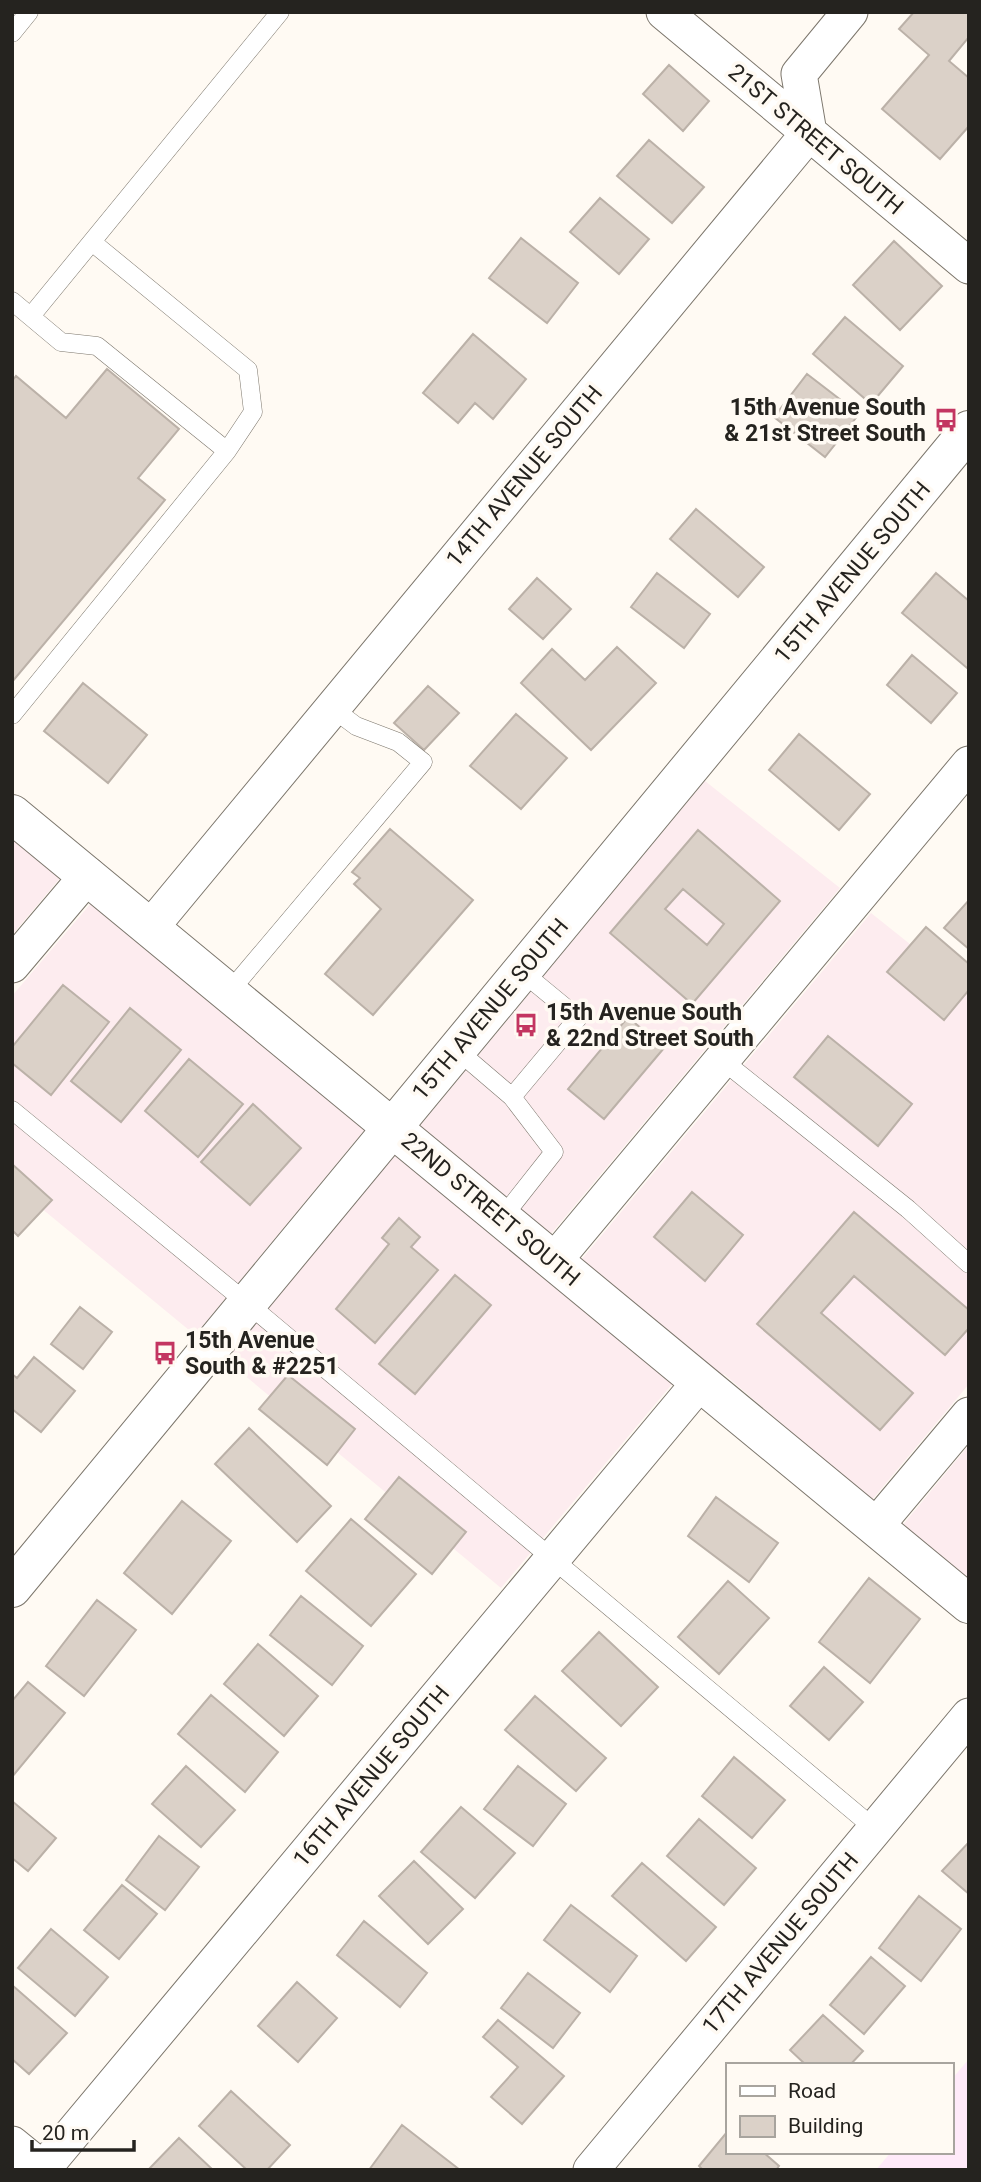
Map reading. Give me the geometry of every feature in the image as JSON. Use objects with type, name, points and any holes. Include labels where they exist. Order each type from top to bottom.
[{"type":"street","name":"21ST STREET SOUTH","points":[[664,12],[969,266]]},
{"type":"street","points":[[809,133],[799,74],[850,12]]},
{"type":"street","name":"14TH AVENUE SOUTH","points":[[150,927],[809,133]]},
{"type":"street","name":"15TH AVENUE SOUTH","points":[[12,1588],[969,430]]},
{"type":"street","points":[[554,1261],[969,764]]},
{"type":"street","name":"22ND STREET SOUTH","points":[[12,814],[969,1604]]},
{"type":"street","points":[[12,965],[88,875]]},
{"type":"street","name":"16TH AVENUE SOUTH","points":[[43,2170],[700,1382]]},
{"type":"street","points":[[875,1527],[969,1415]]},
{"type":"street","name":"17TH AVENUE SOUTH","points":[[591,2170],[969,1716]]},
{"type":"street","points":[[12,2144],[43,2170]]},
{"type":"lane","points":[[12,33],[29,12]]},
{"type":"lane","points":[[31,316],[280,12]]},
{"type":"lane","points":[[12,715],[226,451],[253,412],[248,370],[92,242]]},
{"type":"lane","points":[[12,301],[61,342],[97,346],[226,451]]},
{"type":"lane","points":[[229,992],[423,762],[398,743],[356,726],[332,708]]},
{"type":"lane","points":[[512,1097],[578,1018],[522,971]]},
{"type":"lane","points":[[457,1050],[512,1097],[554,1152],[502,1218]]},
{"type":"lane","points":[[722,1060],[908,1209],[969,1264]]},
{"type":"lane","points":[[12,1110],[247,1303],[875,1829]]},
{"type":"shaded area","points":[[705,781],[840,888],[550,1235],[419,1127]]},
{"type":"shaded area","points":[[12,836],[61,877],[12,935]]},
{"type":"shaded area","points":[[92,902],[366,1128],[195,1335],[12,1184],[12,996]]},
{"type":"shaded area","points":[[871,913],[969,991],[969,1384],[871,1501],[724,1374],[721,1376],[581,1260]]},
{"type":"shaded area","points":[[396,1154],[673,1383],[501,1588],[226,1360]]},
{"type":"shaded area","points":[[969,1445],[969,1581],[902,1526]]},
{"type":"shaded area","points":[[969,2059],[969,2170],[876,2170],[889,2154],[953,2154],[953,2078]]},
{"type":"building","points":[[914,12],[969,12],[969,37],[949,61],[969,78],[969,126],[940,159],[882,109],[929,55],[899,29]]},
{"type":"building","points":[[669,65],[709,101],[683,131],[643,94]]},
{"type":"building","points":[[649,140],[704,187],[672,223],[617,176]]},
{"type":"building","points":[[600,198],[649,239],[619,274],[570,232]]},
{"type":"building","points":[[521,238],[578,283],[547,323],[489,278]]},
{"type":"building","points":[[894,241],[942,286],[900,330],[853,285]]},
{"type":"building","points":[[845,317],[903,366],[871,404],[813,354]]},
{"type":"building","points":[[473,334],[526,379],[493,419],[475,403],[458,423],[423,393]]},
{"type":"building","points":[[107,369],[179,429],[138,478],[165,500],[12,682],[12,381],[16,376],[66,418]]},
{"type":"building","points":[[807,374],[859,414],[825,457],[774,417]]},
{"type":"building","points":[[696,509],[764,567],[738,597],[670,539]]},
{"type":"building","points":[[657,573],[710,614],[684,648],[631,607]]},
{"type":"building","points":[[936,573],[969,601],[967,668],[902,613]]},
{"type":"building","points":[[537,578],[571,609],[543,639],[509,609]]},
{"type":"building","points":[[617,647],[656,683],[591,750],[521,683],[552,649],[585,680]]},
{"type":"building","points":[[912,655],[957,693],[931,723],[887,685]]},
{"type":"building","points":[[83,683],[147,735],[108,783],[44,731]]},
{"type":"building","points":[[428,686],[459,713],[424,750],[394,723]]},
{"type":"building","points":[[516,714],[567,758],[521,809],[470,766]]},
{"type":"building","points":[[799,734],[870,794],[839,830],[769,770]]},
{"type":"building","points":[[390,829],[473,900],[373,1015],[325,974],[381,909],[354,884],[360,878],[352,872]]},
{"type":"building","points":[[698,830],[780,901],[692,1004],[610,933]],"holes":[[[683,889],[724,924],[707,945],[665,909]]]},
{"type":"building","points":[[969,900],[969,949],[944,928]]},
{"type":"building","points":[[926,927],[969,964],[969,990],[944,1020],[887,972]]},
{"type":"building","points":[[63,985],[109,1022],[51,1095],[12,1063],[12,1047]]},
{"type":"building","points":[[130,1008],[181,1050],[121,1122],[71,1081]]},
{"type":"building","points":[[628,1017],[664,1048],[604,1119],[568,1089]]},
{"type":"building","points":[[828,1036],[912,1104],[878,1146],[794,1077]]},
{"type":"building","points":[[189,1059],[243,1104],[198,1157],[145,1111]]},
{"type":"building","points":[[253,1104],[301,1148],[250,1205],[201,1162]]},
{"type":"building","points":[[12,1164],[52,1200],[18,1236],[12,1230]]},
{"type":"building","points":[[692,1192],[743,1235],[705,1281],[654,1237]]},
{"type":"building","points":[[854,1212],[969,1310],[969,1328],[945,1355],[854,1276],[821,1313],[913,1393],[880,1430],[757,1324]]},
{"type":"building","points":[[399,1218],[420,1237],[411,1247],[438,1270],[375,1343],[336,1309],[389,1244],[382,1238]]},
{"type":"building","points":[[455,1275],[491,1305],[415,1394],[379,1364]]},
{"type":"building","points":[[80,1307],[112,1332],[83,1369],[51,1344]]},
{"type":"building","points":[[34,1357],[75,1391],[41,1432],[12,1409],[12,1374],[17,1378]]},
{"type":"building","points":[[288,1375],[355,1429],[327,1465],[259,1409]]},
{"type":"building","points":[[249,1428],[331,1506],[297,1542],[215,1464]]},
{"type":"building","points":[[399,1477],[466,1532],[432,1574],[365,1519]]},
{"type":"building","points":[[716,1497],[778,1543],[749,1582],[688,1536]]},
{"type":"building","points":[[182,1501],[231,1541],[172,1614],[124,1573]]},
{"type":"building","points":[[351,1519],[416,1574],[371,1626],[306,1571]]},
{"type":"building","points":[[869,1578],[920,1619],[870,1683],[819,1642]]},
{"type":"building","points":[[728,1581],[769,1618],[719,1674],[678,1637]]},
{"type":"building","points":[[301,1596],[363,1646],[332,1685],[270,1635]]},
{"type":"building","points":[[97,1600],[136,1630],[84,1696],[46,1666]]},
{"type":"building","points":[[599,1632],[658,1687],[621,1726],[562,1671]]},
{"type":"building","points":[[258,1644],[318,1696],[284,1736],[224,1684]]},
{"type":"building","points":[[824,1667],[863,1702],[829,1740],[790,1706]]},
{"type":"building","points":[[28,1682],[65,1713],[12,1777],[12,1701]]},
{"type":"building","points":[[211,1695],[278,1752],[245,1792],[178,1734]]},
{"type":"building","points":[[535,1696],[606,1758],[576,1791],[505,1730]]},
{"type":"building","points":[[734,1757],[785,1800],[752,1838],[702,1796]]},
{"type":"building","points":[[186,1766],[235,1810],[201,1847],[152,1804]]},
{"type":"building","points":[[518,1766],[566,1804],[533,1846],[484,1809]]},
{"type":"building","points":[[12,1801],[56,1838],[28,1871],[12,1858]]},
{"type":"building","points":[[461,1807],[515,1853],[475,1898],[421,1852]]},
{"type":"building","points":[[699,1819],[756,1868],[724,1905],[667,1856]]},
{"type":"building","points":[[159,1836],[199,1867],[165,1910],[126,1880]]},
{"type":"building","points":[[969,1842],[969,1894],[942,1871]]},
{"type":"building","points":[[414,1861],[463,1909],[428,1944],[379,1896]]},
{"type":"building","points":[[642,1863],[716,1927],[686,1961],[612,1896]]},
{"type":"building","points":[[122,1885],[157,1914],[119,1959],[84,1930]]},
{"type":"building","points":[[919,1896],[961,1929],[921,1981],[879,1948]]},
{"type":"building","points":[[571,1905],[637,1956],[610,1992],[544,1940]]},
{"type":"building","points":[[364,1921],[427,1973],[400,2007],[337,1955]]},
{"type":"building","points":[[51,1929],[108,1977],[75,2016],[18,1968]]},
{"type":"building","points":[[871,1957],[905,1986],[864,2034],[830,2005]]},
{"type":"building","points":[[528,1973],[580,2013],[553,2048],[501,2008]]},
{"type":"building","points":[[297,1982],[337,2018],[298,2062],[258,2026]]},
{"type":"building","points":[[12,1985],[67,2033],[29,2074],[12,2059]]},
{"type":"building","points":[[823,2015],[863,2051],[852,2063],[804,2063],[790,2050]]},
{"type":"building","points":[[498,2020],[564,2076],[522,2124],[491,2097],[518,2067],[483,2037]]},
{"type":"building","points":[[231,2091],[290,2145],[267,2170],[247,2170],[199,2126]]},
{"type":"building","points":[[402,2125],[460,2170],[369,2170]]},
{"type":"building","points":[[726,2133],[726,2154],[765,2154],[779,2166],[776,2170],[703,2170],[699,2166]]},
{"type":"building","points":[[179,2138],[213,2170],[148,2170]]},
{"type":"place","name":"15th Avenue South & 21st Street South","points":[[946,420]]},
{"type":"place","name":"15th Avenue South & 22nd Street South","points":[[526,1025]]},
{"type":"place","name":"15th Avenue South & #2251","points":[[165,1353]]}]
